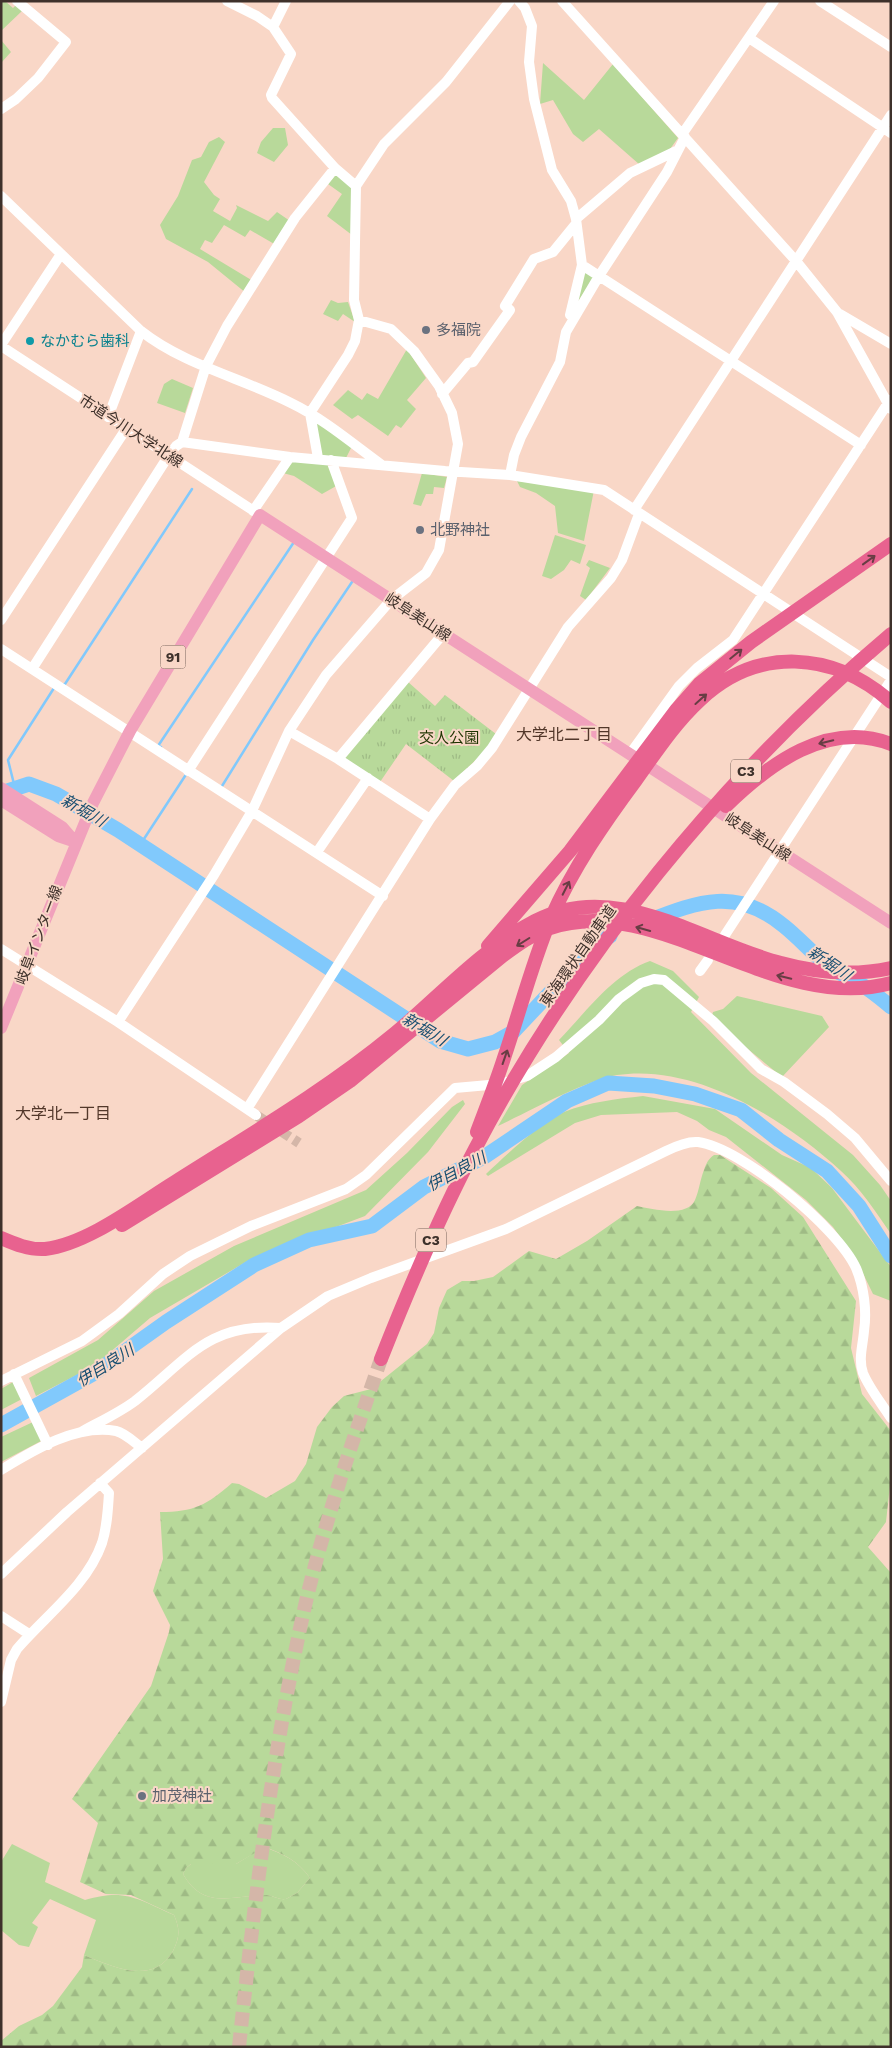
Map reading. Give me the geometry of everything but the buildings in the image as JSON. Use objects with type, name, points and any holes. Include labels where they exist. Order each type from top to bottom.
[{"type":"highway","points":[[428,1012],[570,851],[677,709],[699,684],[751,642],[891,544]]},
{"type":"highway","name":"東海環状自動車道","points":[[381,1359],[406,1295],[457,1184],[489,1123],[546,1030],[630,906],[749,769],[807,709],[891,634]]},
{"type":"highway","points":[[457,1184],[504,1060],[551,918],[567,885],[606,822],[679,722],[700,699],[722,682],[753,667],[774,662],[800,661],[838,669],[883,695],[891,702]]},
{"type":"highway","points":[[630,906],[726,806],[755,778],[779,762],[803,749],[826,741],[852,737],[880,740],[891,744]]},
{"type":"highway","points":[[463,974],[516,932],[552,913],[583,906],[630,906],[694,932],[780,963],[810,969],[856,974],[891,968]]},
{"type":"highway","points":[[1,1248],[23,1257],[46,1257],[72,1250],[136,1217],[299,1116],[350,1081],[428,1012],[524,940],[550,928],[576,922],[602,920],[628,925],[777,975],[832,987],[861,989],[891,983]]},
{"type":"highway","points":[[1,1238],[28,1248],[46,1249],[70,1242],[95,1230],[295,1106],[395,1040]]},
{"type":"main road","name":"岐阜美山線","points":[[257,513],[891,923]]},
{"type":"main road","name":"91","points":[[75,842],[130,732],[257,513]]},
{"type":"main road","points":[[1,788],[62,827],[75,842]]},
{"type":"main road","points":[[2,801],[58,836],[75,842]]},
{"type":"main road","name":"岐阜インター線","points":[[1,1028],[75,842]]},
{"type":"street","points":[[227,1],[257,16],[273,27],[291,54],[271,95],[272,98],[335,168],[356,186]]},
{"type":"street","points":[[273,27],[286,1]]},
{"type":"street","points":[[318,458],[310,413],[351,348],[360,320],[354,300],[356,186],[384,144],[446,82],[510,1]]},
{"type":"street","points":[[510,475],[514,455],[560,362],[582,265],[571,202],[552,170],[534,99],[529,62],[532,26],[525,8],[518,1]]},
{"type":"street","points":[[566,332],[599,276],[667,172],[684,135],[774,1]]},
{"type":"street","points":[[820,1],[891,47]]},
{"type":"street","points":[[1,109],[16,99],[38,78],[66,42],[18,2]]},
{"type":"street","points":[[564,2],[796,261],[837,312],[890,404],[860,444],[733,640],[697,668],[680,686],[630,754]]},
{"type":"street","points":[[749,38],[887,130]]},
{"type":"street","points":[[1,949],[28,964],[118,1022],[252,1112],[430,818],[455,786],[477,766],[492,748],[568,627],[611,578],[622,560],[636,512],[731,360],[796,261],[887,130],[891,115]]},
{"type":"street","points":[[442,394],[468,363],[473,362],[510,310],[505,306],[534,259],[553,252],[575,222],[630,173],[676,151]]},
{"type":"street","points":[[32,668],[169,455],[182,442],[206,366],[227,326],[295,218],[335,168]]},
{"type":"street","points":[[1,196],[141,331],[161,346],[250,383],[310,413],[383,465]]},
{"type":"street","points":[[1,346],[61,254]]},
{"type":"street","points":[[582,265],[860,444]]},
{"type":"street","points":[[837,312],[891,344]]},
{"type":"street","points":[[118,1022],[214,875],[252,811],[289,731],[326,675],[391,600],[426,573],[439,550],[458,444],[452,413],[414,351],[391,329],[360,320]]},
{"type":"street","points":[[108,417],[141,331]]},
{"type":"street","name":"市道今川大学北線","points":[[1,346],[257,513]]},
{"type":"street","points":[[1,620],[126,429]]},
{"type":"street","points":[[182,442],[290,457],[318,458],[454,472],[510,475],[604,490],[891,676]]},
{"type":"street","points":[[257,513],[290,457]]},
{"type":"street","points":[[188,771],[352,518],[331,460]]},
{"type":"street","points":[[338,758],[442,634]]},
{"type":"street","points":[[1,649],[383,896]]},
{"type":"street","points":[[725,935],[891,680]]},
{"type":"street","points":[[289,731],[338,758],[430,818]]},
{"type":"street","points":[[317,852],[368,778]]},
{"type":"street","points":[[700,971],[708,960]]},
{"type":"street","points":[[1,1381],[16,1377],[82,1341],[119,1314],[163,1274],[190,1256],[251,1226],[346,1189],[366,1175],[455,1088],[500,1084],[527,1076],[563,1051],[600,1020],[619,999],[642,983],[654,979],[664,980],[713,1021],[762,1069],[784,1082],[827,1114],[855,1138],[891,1182]]},
{"type":"street","points":[[1,1574],[100,1484],[281,1328],[328,1296],[371,1278],[506,1230],[666,1150],[688,1142],[712,1145],[733,1155],[766,1176],[810,1212],[838,1241],[856,1267],[864,1293],[865,1328],[860,1359],[863,1373],[891,1418]]},
{"type":"street","points":[[2,1470],[47,1442],[82,1432],[133,1403],[203,1344],[223,1334],[246,1328],[260,1326],[281,1328]]},
{"type":"street","points":[[16,1377],[47,1442]]},
{"type":"street","points":[[82,1432],[117,1431],[142,1448]]},
{"type":"street","points":[[1,1702],[11,1660],[29,1634],[83,1577],[95,1559],[102,1543],[107,1523],[109,1493],[100,1484]]},
{"type":"street","points":[[1,1616],[29,1634]]},
{"type":"green space","points":[[1,1],[5,1],[13,8],[17,4],[22,11],[1,31]]},
{"type":"green space","points":[[1,40],[11,52],[1,63]]},
{"type":"green space","points":[[543,63],[584,100],[613,64],[678,138],[670,149],[640,165],[599,129],[583,142],[573,134],[553,100],[540,104]]},
{"type":"green space","points":[[273,128],[285,128],[288,145],[274,162],[257,153],[261,142]]},
{"type":"green space","points":[[219,137],[225,142],[204,182],[214,195],[220,199],[213,211],[230,221],[237,208],[236,205],[268,221],[277,212],[290,221],[276,245],[250,230],[245,237],[224,225],[212,243],[205,240],[200,249],[253,281],[246,293],[208,262],[166,239],[160,225],[178,196],[192,160],[201,157],[209,142]]},
{"type":"green space","points":[[336,174],[354,189],[352,235],[327,216],[342,194],[328,184]]},
{"type":"green space","points":[[583,267],[595,276],[577,303]]},
{"type":"green space","points":[[331,300],[338,303],[348,302],[355,322],[343,314],[338,321],[323,314]]},
{"type":"green space","points":[[407,349],[426,378],[407,400],[416,409],[401,428],[396,425],[388,436],[358,415],[352,419],[333,405],[348,390],[362,400],[367,393],[378,399]]},
{"type":"green space","points":[[172,379],[193,388],[185,413],[157,403],[164,384]]},
{"type":"green space","points":[[314,419],[352,446],[346,458],[325,458],[320,454]]},
{"type":"green space","points":[[295,459],[326,462],[338,485],[322,494],[294,476],[283,473]]},
{"type":"green space","points":[[422,473],[447,477],[444,488],[434,487],[433,494],[426,494],[421,506],[413,504]]},
{"type":"green space","points":[[517,481],[594,490],[584,541],[558,533],[555,506],[536,493],[520,487]]},
{"type":"green space","points":[[555,535],[586,545],[580,564],[571,560],[564,570],[551,579],[542,576]]},
{"type":"green space","points":[[589,560],[610,568],[586,600],[580,596],[590,568],[586,565]]},
{"type":"green space","name":"交人公園","points":[[407,681],[435,706],[445,695],[496,734],[484,752],[454,781],[406,744],[380,782],[343,757]]},
{"type":"green space","points":[[650,961],[673,971],[699,997],[691,1012],[751,1073],[853,1155],[880,1185],[891,1201],[891,1234],[855,1185],[819,1152],[794,1133],[738,1099],[678,1078],[647,1074],[617,1075],[604,1078],[573,1090],[498,1126],[522,1085],[569,1053],[559,1040],[590,1006],[624,975]]},
{"type":"green space","points":[[737,996],[822,1016],[829,1027],[782,1077],[711,1019],[713,1012],[723,1009]]},
{"type":"green space","points":[[643,1096],[715,1109],[782,1155],[811,1168],[832,1188],[891,1267],[891,1301],[873,1294],[856,1259],[833,1227],[806,1200],[726,1137],[677,1112],[601,1115],[575,1123],[488,1176],[486,1174],[534,1131],[564,1112],[593,1103]]},
{"type":"green space","points":[[463,1100],[465,1104],[428,1152],[365,1216],[251,1259],[150,1318],[94,1366],[36,1396],[29,1378],[98,1340],[154,1291],[234,1246],[366,1190],[407,1153],[452,1107]]},
{"type":"green space","points":[[714,1155],[720,1155],[771,1188],[803,1217],[856,1301],[851,1348],[862,1394],[891,1431],[891,1476],[886,1522],[868,1547],[891,1573],[891,2047],[1,2047],[1,2041],[19,2026],[42,2015],[53,2006],[82,1967],[84,1955],[120,1968],[144,1971],[155,1968],[165,1962],[177,1941],[178,1929],[174,1915],[131,1895],[106,1894],[80,1882],[98,1823],[72,1799],[151,1686],[169,1632],[170,1625],[153,1591],[163,1559],[160,1512],[182,1511],[199,1506],[215,1497],[232,1483],[239,1484],[266,1498],[295,1481],[306,1464],[317,1427],[332,1407],[344,1396],[371,1389],[427,1344],[434,1333],[439,1308],[447,1290],[462,1281],[474,1281],[493,1277],[529,1251],[556,1259],[587,1241],[637,1206],[677,1211],[691,1206],[698,1193],[706,1166]],"holes":[[[265,1847],[284,1855],[310,1878],[297,1893],[286,1899],[267,1895],[231,1898],[210,1897],[200,1893],[191,1886],[183,1874],[191,1864],[236,1864]]]},
{"type":"green space","points":[[13,1382],[22,1399],[1,1410],[1,1389]]},
{"type":"green space","points":[[33,1422],[43,1440],[1,1462],[1,1437]]},
{"type":"green space","points":[[12,1844],[50,1863],[45,1882],[85,1900],[121,1895],[141,1900],[174,1915],[178,1933],[173,1951],[165,1962],[155,1968],[144,1971],[120,1968],[84,1955],[96,1920],[50,1899],[32,1923],[38,1927],[29,1947],[19,1945],[1,1930],[1,1862]]},
{"type":"green space","points":[[264,1847],[290,1859],[301,1867],[310,1878],[297,1893],[286,1899],[267,1895],[231,1898],[210,1897],[200,1893],[191,1886],[183,1874],[191,1864],[236,1864]]},
{"type":"waterway","points":[[62,685],[65,684],[192,489]]},
{"type":"waterway","points":[[161,747],[158,746],[294,542]]},
{"type":"waterway","points":[[222,786],[313,640],[352,582]]},
{"type":"waterway","points":[[15,788],[8,760],[54,688]]},
{"type":"waterway","points":[[140,845],[187,773]]},
{"type":"waterway","name":"新堀川","points":[[1,793],[29,784],[56,794],[118,830],[440,1041],[468,1049],[495,1042],[513,1032],[596,944],[610,936]]},
{"type":"waterway","name":"新堀川","points":[[648,921],[684,908],[718,901],[750,906],[767,914],[784,926],[830,967],[864,986],[891,1007]]},
{"type":"waterway","name":"伊自良川","points":[[1,1425],[93,1374],[166,1322],[254,1265],[309,1240],[372,1226],[424,1187],[484,1157],[567,1101],[608,1083],[654,1086],[695,1094],[741,1110],[779,1140],[827,1171],[859,1206],[891,1256]]},
{"type":"tunnel","points":[[256,1115],[299,1143]]},
{"type":"tunnel","points":[[239,2047],[264,1834],[290,1676],[317,1557],[381,1359]]},
{"type":"place","name":"多福院","points":[[426,330]]},
{"type":"place","name":"なかむら歯科","points":[[30,341]]},
{"type":"place","name":"北野神社","points":[[420,530]]},
{"type":"place","name":"加茂神社","points":[[142,1796]]},
{"type":"district","name":"大学北二丁目","points":[[564,734]]},
{"type":"district","name":"大学北一丁目","points":[[63,1113]]}]
